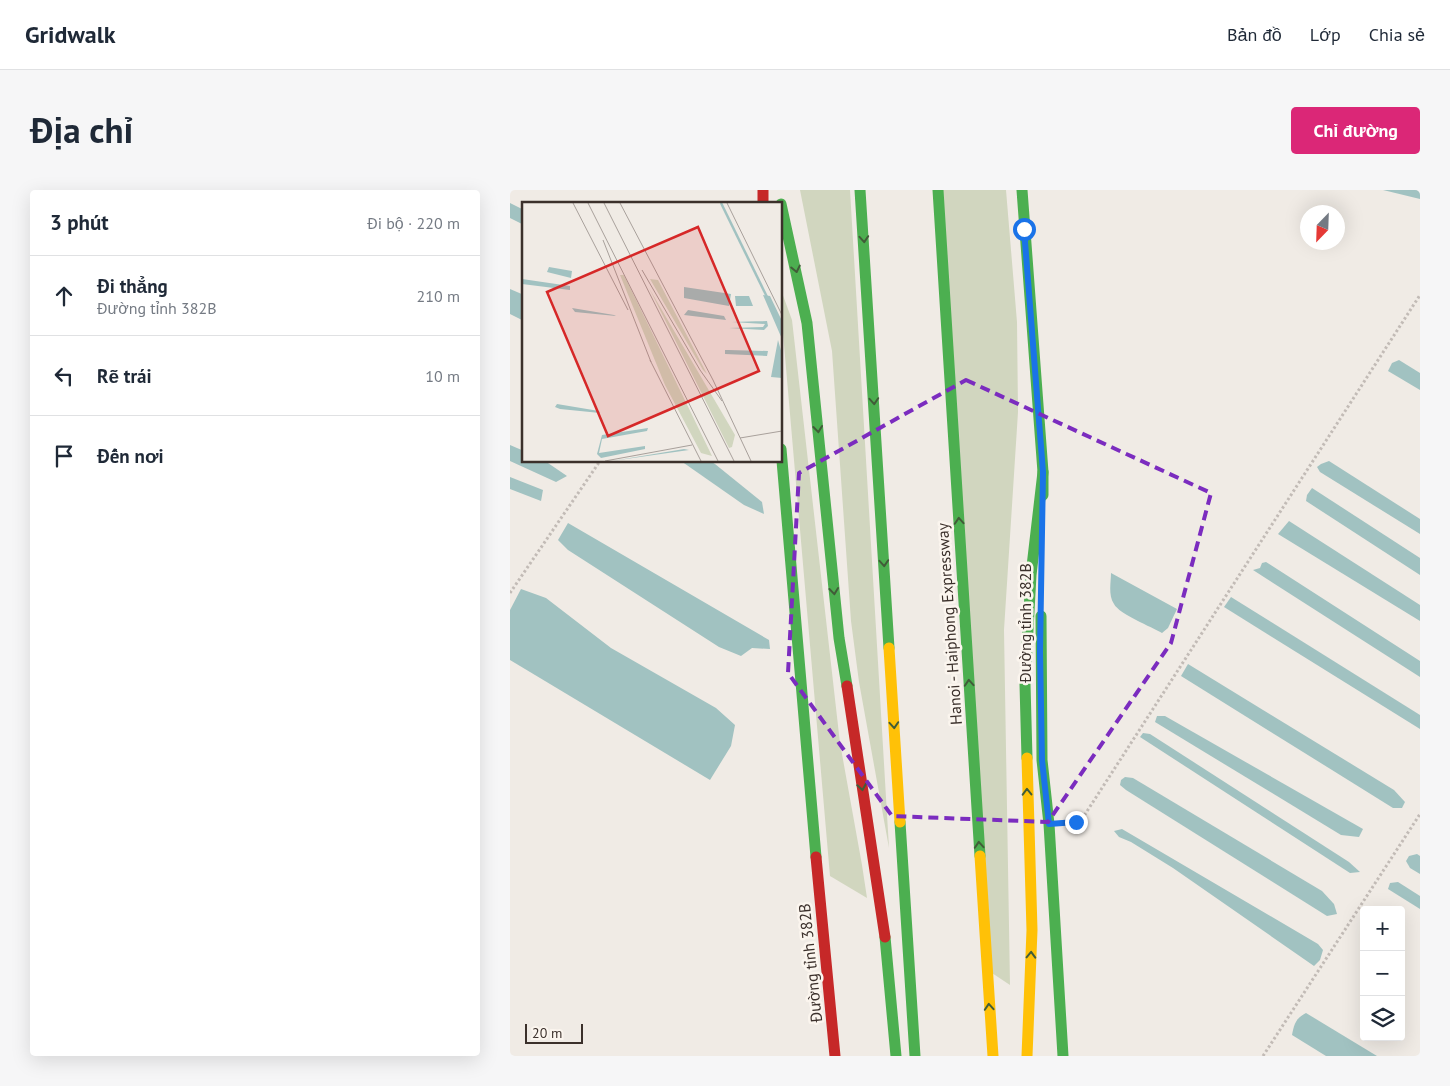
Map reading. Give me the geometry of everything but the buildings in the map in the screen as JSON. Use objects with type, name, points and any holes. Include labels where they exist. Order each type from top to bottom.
[{"type":"main road","points":[[860,190],[916,1056]]},
{"type":"main road","name":"Hanoi - Haiphong Expressway","points":[[938,190],[993,1056]]},
{"type":"main road","name":"Đường tỉnh 382B","points":[[1022,190],[1043,472],[1040,652],[1042,760],[1049,824],[1063,1056]]},
{"type":"main road","points":[[782,209],[807,323],[839,638],[884,927],[896,1056]]},
{"type":"main road","name":"Đường tỉnh 382B","points":[[782,461],[819,896],[835,1056]]},
{"type":"main road","points":[[1028,1056],[1032,930],[1028,856],[1025,684],[1031,575],[1043,472]]},
{"type":"path","points":[[1049,824],[1076,822],[1082,819],[1420,295]]},
{"type":"path","points":[[510,593],[599,462]]},
{"type":"path","points":[[1263,1056],[1420,814]]},
{"type":"highlighted area","points":[[966,380],[1211,493],[1171,643],[1048,822],[892,816],[788,673],[799,473]]},
{"type":"green space","points":[[800,190],[850,190],[889,848],[859,682],[851,621],[832,351]]},
{"type":"green space","points":[[941,190],[1006,190],[1017,322],[1018,412],[1004,630],[1010,985],[992,973]]},
{"type":"green space","points":[[782,293],[792,320],[840,743],[867,898],[830,876],[782,322]]},
{"type":"water","points":[[1383,190],[1420,190],[1420,199]]},
{"type":"water","points":[[510,203],[522,209],[522,224],[510,218]]},
{"type":"water","points":[[510,289],[522,294],[522,320],[510,314]]},
{"type":"water","points":[[1399,360],[1420,373],[1420,390],[1388,371],[1392,363]]},
{"type":"water","points":[[510,445],[522,450],[522,462],[546,462],[567,476],[556,482],[510,461]]},
{"type":"water","points":[[1329,461],[1420,519],[1420,534],[1320,472],[1317,467]]},
{"type":"water","points":[[682,462],[712,462],[715,464],[762,502],[764,514],[744,505]]},
{"type":"water","points":[[510,477],[543,490],[541,501],[510,489]]},
{"type":"water","points":[[1312,488],[1420,558],[1420,575],[1306,501],[1307,495]]},
{"type":"water","points":[[1289,521],[1420,605],[1420,621],[1278,534]]},
{"type":"water","points":[[568,523],[769,640],[770,649],[752,648],[741,656],[719,647],[568,550],[558,540]]},
{"type":"water","points":[[1266,562],[1420,661],[1420,677],[1253,570],[1260,568],[1262,563]]},
{"type":"water","points":[[1111,573],[1177,609],[1168,628],[1162,633],[1117,608],[1111,597]]},
{"type":"water","points":[[521,589],[546,598],[611,648],[716,708],[735,725],[731,746],[710,780],[510,660],[510,610]]},
{"type":"water","points":[[1231,597],[1420,715],[1420,729],[1224,607]]},
{"type":"water","points":[[1188,664],[1394,790],[1405,802],[1402,808],[1393,808],[1181,676]]},
{"type":"water","points":[[1157,716],[1165,716],[1363,829],[1359,837],[1341,835],[1155,722]]},
{"type":"water","points":[[1143,733],[1150,734],[1349,862],[1360,872],[1350,873],[1140,737]]},
{"type":"water","points":[[1125,777],[1133,778],[1322,891],[1334,904],[1337,914],[1327,916],[1126,790],[1120,785],[1121,780]]},
{"type":"water","points":[[1122,829],[1318,944],[1323,950],[1320,960],[1314,966],[1173,868],[1131,842],[1119,837],[1114,831]]},
{"type":"water","points":[[1417,854],[1420,856],[1420,874],[1410,868],[1406,861],[1409,856]]},
{"type":"water","points":[[1398,882],[1420,896],[1420,909],[1388,889],[1390,883]]},
{"type":"water","points":[[1306,1013],[1377,1056],[1326,1056],[1292,1035],[1296,1022]]},
{"type":"traffic: fast","points":[[860,190],[889,648]]},
{"type":"traffic: fast","points":[[938,190],[980,856]]},
{"type":"traffic: fast","points":[[1022,190],[1043,472],[1043,495]]},
{"type":"traffic: fast","points":[[782,209],[807,323],[839,638],[847,686]]},
{"type":"traffic: fast","points":[[782,461],[816,857]]},
{"type":"traffic: fast","points":[[1027,758],[1025,684],[1031,575],[1043,472]]},
{"type":"traffic: fast","points":[[1041,616],[1042,760],[1049,824],[1063,1056]]},
{"type":"traffic: fast","points":[[900,822],[915,1056]]},
{"type":"traffic: fast","points":[[885,937],[896,1056]]},
{"type":"traffic: slow","points":[[889,648],[900,822]]},
{"type":"traffic: slow","points":[[1027,758],[1032,930],[1027,1056]]},
{"type":"traffic: slow","points":[[980,856],[993,1056]]},
{"type":"traffic: jam","points":[[763,190],[763,202]]},
{"type":"traffic: jam","points":[[847,686],[885,937]]},
{"type":"traffic: jam","points":[[816,857],[835,1056]]},
{"type":"route","points":[[1024,229],[1043,472],[1040,652],[1042,760],[1049,824],[1076,822]]}]
